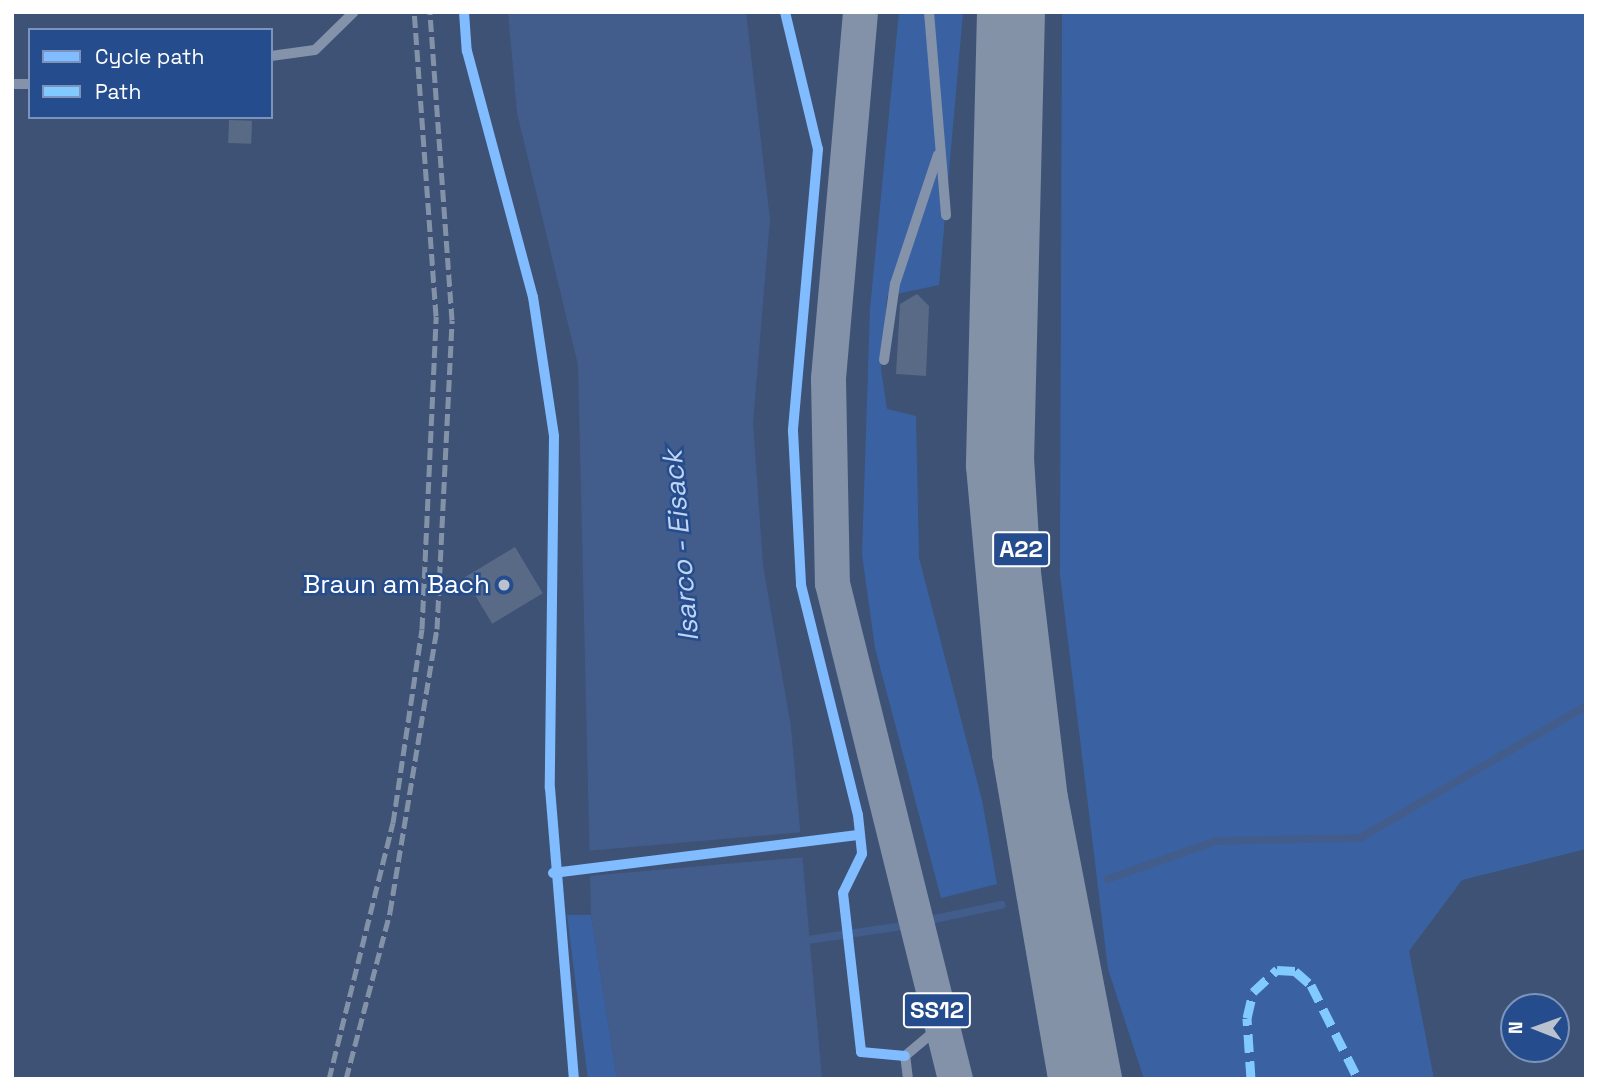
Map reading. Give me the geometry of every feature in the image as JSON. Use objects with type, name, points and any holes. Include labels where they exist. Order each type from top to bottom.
[{"type":"highway","name":"A22","points":[[996,12],[985,466],[1011,754],[1067,1079]]},
{"type":"highway","name":"A22","points":[[1026,12],[1015,458],[1022,573],[1049,798],[1103,1079]]},
{"type":"main road","name":"SS12","points":[[860,12],[828,380],[826,493],[832,583],[847,660],[955,1079]]},
{"type":"lane","points":[[273,56],[316,50],[354,12]]},
{"type":"lane","points":[[929,12],[938,155],[946,215]]},
{"type":"lane","points":[[884,360],[895,284],[938,155]]},
{"type":"lane","points":[[908,1079],[905,1056],[941,1026]]},
{"type":"shaded area","points":[[899,12],[963,12],[939,285],[887,296],[881,370],[887,409],[916,416],[919,558],[982,800],[997,884],[941,898],[875,648],[862,554],[870,309]]},
{"type":"shaded area","points":[[1062,12],[1586,12],[1586,849],[1462,880],[1409,951],[1434,1079],[1144,1079],[1108,969],[1060,575]]},
{"type":"shaded area","points":[[567,915],[591,915],[617,1079],[588,1079]]},
{"type":"water","name":"Isarco - Eisack","points":[[508,12],[746,12],[770,219],[753,423],[763,565],[791,727],[822,1079],[617,1079],[591,915],[578,365],[517,113]]},
{"type":"pier","points":[[804,832],[806,857],[588,876],[586,851]]},
{"type":"building","points":[[229,120],[252,121],[251,144],[228,143]]},
{"type":"building","points":[[917,294],[929,306],[926,376],[896,374],[900,304]]},
{"type":"building","name":"Braun am Bach","points":[[515,547],[543,593],[492,624],[464,577]]},
{"type":"waterway","points":[[1108,879],[1216,841],[1360,838],[1586,706]]},
{"type":"waterway","points":[[925,921],[1001,905]]},
{"type":"waterway","points":[[801,941],[909,925]]},
{"type":"railway","points":[[329,1079],[393,823],[422,629],[436,316],[414,12]]},
{"type":"railway","points":[[346,1079],[390,912],[437,629],[452,320],[430,12]]},
{"type":"marked path","points":[[1251,1079],[1247,1018],[1253,992],[1277,970],[1295,971],[1311,985],[1358,1079]]},
{"type":"cycle path","points":[[464,12],[467,51],[533,297],[554,436],[550,788],[574,1079]]},
{"type":"cycle path","points":[[785,12],[818,149],[793,431],[801,585],[858,815],[862,854],[843,893],[861,1052],[905,1056]]},
{"type":"cycle path","points":[[553,873],[860,835]]},
{"type":"place","name":"Braun am Bach","points":[[504,585]]}]
